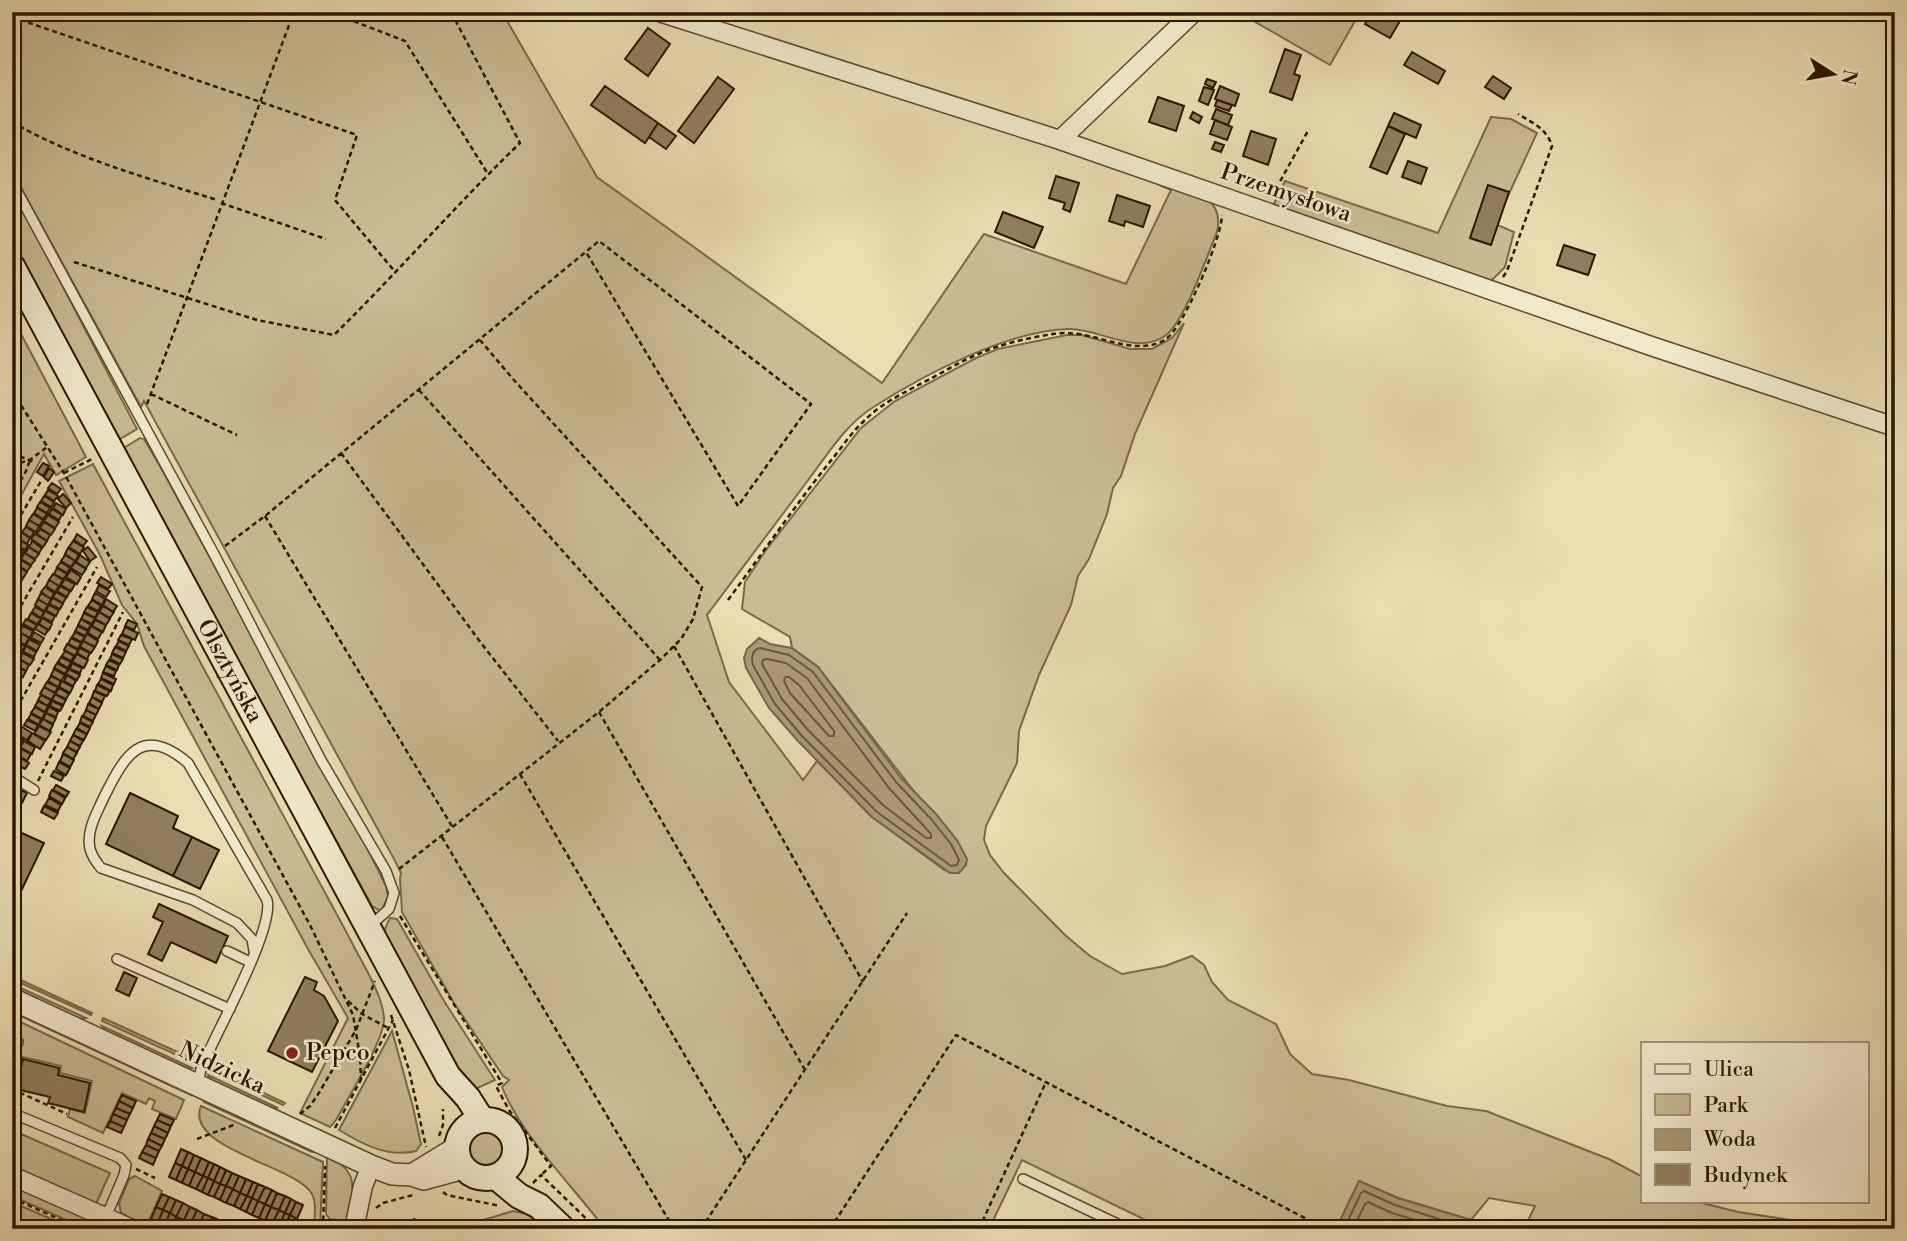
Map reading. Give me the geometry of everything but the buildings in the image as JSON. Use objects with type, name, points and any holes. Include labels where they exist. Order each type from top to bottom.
[{"type":"main road","name":"Olsztyńska","points":[[12,266],[448,1076],[454,1104],[456,1141]]},
{"type":"main road","points":[[499,1123],[512,1136],[515,1153],[504,1169],[479,1178],[456,1141],[499,1123]]},
{"type":"main road","points":[[504,1169],[531,1186],[563,1229]]},
{"type":"street","name":"Przemysłowa","points":[[659,12],[1060,140],[1895,427]]},
{"type":"street","points":[[1060,140],[1194,12]]},
{"type":"street","name":"Nidzicka","points":[[12,999],[414,1184]]},
{"type":"street","points":[[414,1184],[456,1141]]},
{"type":"street","points":[[354,1229],[363,1186],[371,1166]]},
{"type":"street","points":[[12,1176],[132,1229]]},
{"type":"lane","points":[[12,182],[214,554],[321,760],[388,877],[394,893],[389,909],[369,927]]},
{"type":"lane","points":[[198,1086],[201,1069],[230,1009],[250,962],[268,914],[267,900],[188,763],[173,750],[159,745],[131,753],[117,770],[92,822],[90,849],[95,860],[101,868],[193,900],[237,923],[252,939],[254,951]]},
{"type":"lane","points":[[12,776],[34,790]]},
{"type":"lane","points":[[227,951],[250,962]]},
{"type":"lane","points":[[117,959],[230,1009]]},
{"type":"lane","points":[[12,1054],[18,1042]]},
{"type":"lane","points":[[12,1112],[120,1158],[126,1165],[124,1175],[106,1217]]},
{"type":"lane","points":[[1023,1179],[1128,1229]]},
{"type":"path","points":[[141,420],[219,201],[261,102],[294,12]]},
{"type":"path","points":[[330,12],[405,41],[488,174]]},
{"type":"path","points":[[74,262],[257,320],[334,335],[520,144],[451,12]]},
{"type":"path","points":[[12,17],[357,135],[335,200],[396,274]]},
{"type":"path","points":[[1489,289],[1498,283],[1507,271],[1552,146],[1549,136],[1540,127],[1518,114]]},
{"type":"path","points":[[12,122],[37,137],[89,159],[326,239]]},
{"type":"path","points":[[1264,211],[1309,129]]},
{"type":"path","points":[[728,600],[862,422],[888,402],[977,354],[1041,336],[1062,332],[1082,333],[1141,347],[1158,343],[1170,336],[1182,319],[1222,228],[1221,208],[1216,194]]},
{"type":"path","points":[[214,554],[265,516],[599,241],[811,404],[738,506],[586,252]]},
{"type":"path","points":[[388,877],[599,712],[660,660],[681,639],[693,619],[702,587],[480,339]]},
{"type":"path","points":[[419,390],[660,660]]},
{"type":"path","points":[[12,391],[64,474],[312,927],[353,1015],[361,1079]]},
{"type":"path","points":[[151,394],[237,435]]},
{"type":"path","points":[[12,496],[32,461],[47,447]]},
{"type":"path","points":[[12,453],[32,461]]},
{"type":"path","points":[[341,453],[481,643],[559,742]]},
{"type":"path","points":[[12,466],[32,461]]},
{"type":"path","points":[[64,474],[84,463]]},
{"type":"path","points":[[12,530],[41,481]]},
{"type":"path","points":[[265,516],[453,828]]},
{"type":"path","points":[[12,621],[73,517]]},
{"type":"path","points":[[12,716],[97,567]]},
{"type":"path","points":[[34,790],[123,612]]},
{"type":"path","points":[[674,646],[863,982]]},
{"type":"path","points":[[599,712],[805,1070]]},
{"type":"path","points":[[520,774],[746,1160]]},
{"type":"path","points":[[442,837],[674,1229]]},
{"type":"path","points":[[389,909],[397,911],[502,1083],[496,1086],[509,1110],[551,1166],[541,1174],[536,1194]]},
{"type":"path","points":[[701,1229],[907,913]]},
{"type":"path","points":[[299,1115],[317,1096],[356,1030],[375,981]]},
{"type":"path","points":[[346,999],[362,1014],[388,1028]]},
{"type":"path","points":[[328,1145],[393,1020],[409,1070],[427,1151]]},
{"type":"path","points":[[830,1229],[956,1035],[1318,1225]]},
{"type":"path","points":[[979,1229],[1046,1082]]},
{"type":"path","points":[[12,1089],[67,1114]]},
{"type":"path","points":[[443,1109],[443,1125],[456,1141]]},
{"type":"path","points":[[197,1139],[242,1122]]},
{"type":"path","points":[[425,1143],[456,1141]]},
{"type":"path","points":[[126,1165],[155,1178]]},
{"type":"path","points":[[541,1174],[597,1229]]},
{"type":"path","points":[[374,1211],[414,1184]]},
{"type":"path","points":[[440,1189],[447,1195],[484,1205],[505,1206]]},
{"type":"path","points":[[12,1198],[81,1229]]},
{"type":"green space","points":[[12,12],[502,12],[597,177],[882,383],[984,234],[1126,284],[1171,190],[1157,184],[1158,180],[1201,195],[1216,209],[1217,232],[1180,318],[1165,336],[1142,343],[1068,329],[1019,338],[966,357],[916,382],[862,415],[844,433],[707,615],[729,682],[803,780],[817,761],[872,817],[943,869],[916,794],[818,667],[792,648],[790,637],[742,609],[745,582],[766,550],[861,428],[895,401],[998,349],[1067,335],[1082,335],[1130,349],[1152,349],[1172,338],[1184,323],[1135,434],[1089,559],[1078,576],[1071,605],[1039,675],[1019,731],[1017,763],[986,826],[984,840],[990,855],[1065,935],[1090,956],[1122,974],[1165,966],[1192,956],[1204,965],[1212,982],[1228,1000],[1276,1024],[1290,1054],[1312,1074],[1349,1080],[1447,1106],[1486,1111],[1609,1159],[1641,1176],[1641,1202],[1698,1202],[1738,1212],[1850,1229],[1524,1229],[1535,1206],[1489,1198],[1471,1220],[1398,1198],[1359,1181],[1336,1229],[1164,1229],[1022,1160],[989,1229],[608,1229],[545,1156],[520,1122],[502,1087],[509,1080],[503,1076],[454,1003],[402,912],[401,873],[394,859],[144,401],[141,407],[12,171]]},
{"type":"green space","points":[[1238,12],[1339,12],[1355,21],[1330,65]]},
{"type":"green space","points":[[1491,117],[1511,119],[1537,133],[1495,224],[1514,232],[1505,267],[1491,281],[1272,208],[1285,181],[1438,233]]},
{"type":"green space","points":[[12,189],[137,429],[118,440],[12,247]]},
{"type":"green space","points":[[12,317],[86,457],[56,475],[44,454],[12,512]]},
{"type":"green space","points":[[140,438],[144,439],[161,468],[356,826],[386,886],[388,897],[381,911],[372,906],[122,449]]},
{"type":"green space","points":[[93,464],[379,997],[384,1017],[379,1039],[357,1084],[330,1127],[300,1113],[348,1018],[144,646],[137,624],[122,605],[100,555],[59,481]]},
{"type":"green space","points":[[390,918],[397,919],[444,1001],[495,1080],[471,1091],[426,1014],[384,931]]},
{"type":"green space","points":[[12,976],[92,1013],[91,1015],[12,979]]},
{"type":"green space","points":[[12,984],[86,1018],[70,1016],[49,1007],[12,988]]},
{"type":"green space","points":[[12,1005],[190,1091],[191,1095],[12,1012]]},
{"type":"green space","points":[[12,1018],[184,1100],[176,1119],[152,1109],[155,1101],[149,1098],[146,1104],[122,1093],[103,1133],[68,1117],[70,1109],[85,1113],[92,1081],[60,1073],[61,1066],[23,1057],[15,1089],[12,1088],[12,1064],[23,1040],[12,1035]]},
{"type":"green space","points":[[103,1018],[195,1060],[194,1063],[102,1021]]},
{"type":"green space","points":[[102,1026],[192,1068],[185,1069],[106,1032]]},
{"type":"green space","points":[[392,1031],[421,1144],[416,1151],[406,1153],[376,1148],[339,1130]]},
{"type":"green space","points":[[209,1067],[285,1103],[283,1105],[208,1070]]},
{"type":"green space","points":[[208,1075],[278,1108],[269,1108],[212,1082]]},
{"type":"green space","points":[[206,1100],[315,1152],[204,1102]]},
{"type":"green space","points":[[201,1106],[323,1162],[320,1229],[314,1229],[315,1204],[310,1191],[299,1182],[223,1144],[208,1133],[200,1120]]},
{"type":"green space","points":[[12,1130],[110,1173],[96,1204],[12,1167]]},
{"type":"green space","points":[[485,1131],[498,1136],[503,1149],[498,1162],[485,1167],[472,1162],[467,1149],[472,1136]]},
{"type":"green space","points":[[327,1154],[338,1161],[350,1175],[352,1190],[347,1221],[330,1219],[326,1214]]},
{"type":"green space","points":[[135,1176],[162,1191],[149,1221],[143,1225],[121,1213],[119,1203],[129,1179]]},
{"type":"green space","points":[[12,1183],[117,1229],[87,1229],[12,1196]]},
{"type":"green space","points":[[12,1202],[74,1229],[25,1229],[12,1224]]},
{"type":"green space","points":[[513,1211],[527,1214],[546,1229],[465,1229],[480,1221]]},
{"type":"water","points":[[759,638],[770,644],[792,648],[818,667],[901,778],[957,840],[967,859],[966,865],[959,873],[950,873],[872,817],[769,708],[746,668],[744,658],[747,649]]},
{"type":"water","points":[[1359,1181],[1398,1198],[1471,1220],[1481,1229],[1336,1229]]},
{"type":"place","name":"Pepco","points":[[292,1053]]}]
